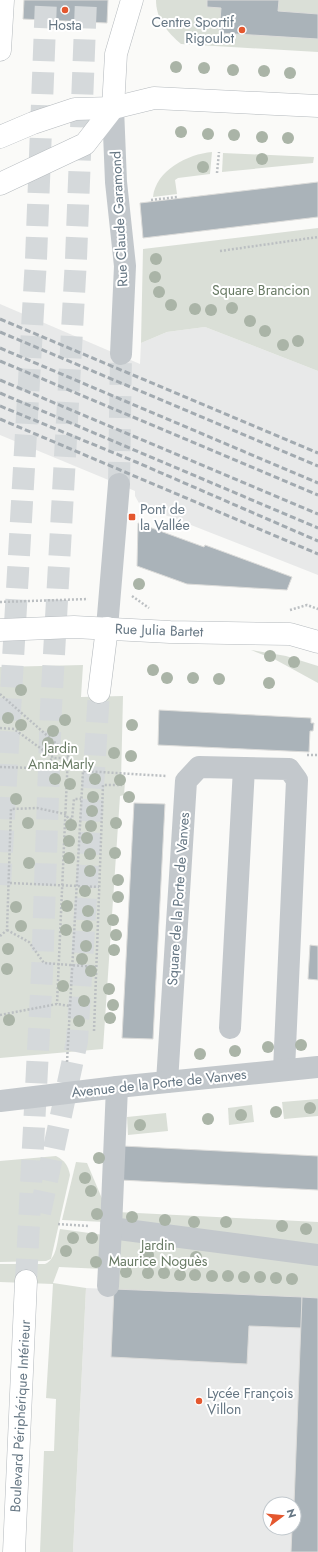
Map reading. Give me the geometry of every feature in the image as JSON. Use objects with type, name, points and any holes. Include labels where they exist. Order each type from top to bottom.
[{"type":"main road","points":[[0,50],[3,0]]},
{"type":"main road","points":[[0,184],[85,144],[113,108],[116,54],[132,0]]},
{"type":"main road","points":[[0,137],[33,123],[75,109],[113,108],[154,98],[318,106]]},
{"type":"main road","name":"Rue Julia Bartet","points":[[0,630],[74,627],[170,632],[290,634],[318,642]]},
{"type":"main road","points":[[99,692],[107,628]]},
{"type":"main road","name":"Boulevard Périphérique Intérieur","points":[[14,1552],[26,1281]]},
{"type":"street","name":"Rue Claude Garamond","points":[[113,108],[116,182],[124,266],[121,354]]},
{"type":"street","points":[[107,628],[119,484]]},
{"type":"street","name":"Square de la Porte de Vanves","points":[[167,1082],[186,781],[199,767],[289,769],[297,780],[284,1070]]},
{"type":"street","points":[[230,1028],[244,768]]},
{"type":"street","name":"Avenue de la Porte de Vanves","points":[[0,1101],[117,1087],[318,1067]]},
{"type":"street","points":[[108,1286],[117,1087]]},
{"type":"street","points":[[111,1228],[318,1255]]},
{"type":"path","points":[[217,173],[219,152]]},
{"type":"path","points":[[151,200],[177,197]]},
{"type":"path","points":[[220,251],[318,237]]},
{"type":"path","points":[[129,595],[133,596],[150,608],[156,608]]},
{"type":"path","points":[[0,602],[92,599]]},
{"type":"path","points":[[307,605],[318,609]]},
{"type":"path","points":[[0,694],[68,754],[57,1004]]},
{"type":"path","points":[[0,728],[14,729],[54,758]]},
{"type":"path","points":[[0,767],[34,768],[54,758],[68,758]]},
{"type":"path","points":[[67,1062],[83,771],[121,773]]},
{"type":"path","points":[[94,1031],[103,785],[122,785]]},
{"type":"path","points":[[0,936],[7,930],[10,883],[11,809],[37,808],[65,814],[72,820],[74,799],[81,799]]},
{"type":"path","points":[[10,883],[99,887]]},
{"type":"path","points":[[7,930],[29,942],[44,962],[96,967]]},
{"type":"path","points":[[0,1015],[57,1004],[70,1006]]},
{"type":"path","points":[[58,1224],[111,1228]]},
{"type":"shaded area","points":[[0,304],[140,364],[141,343],[167,332],[205,327],[318,371],[318,575],[140,505],[135,496],[135,491],[0,435]]},
{"type":"shaded area","name":"Lycée François Villon","points":[[86,1288],[318,1298],[318,1552],[73,1552]]},
{"type":"green space","name":"Centre Sportif Rigoulot","points":[[156,0],[318,0],[318,52],[181,44],[163,25],[156,7]]},
{"type":"green space","points":[[212,152],[210,174],[178,178],[175,180],[177,194],[153,197],[155,187],[167,171],[193,156]]},
{"type":"green space","points":[[223,153],[314,157],[313,163],[222,172]]},
{"type":"green space","name":"Square Brancion","points":[[318,228],[318,371],[205,327],[167,332],[141,343],[143,249]]},
{"type":"green space","points":[[251,650],[286,656],[318,666],[318,683],[276,660]]},
{"type":"green space","name":"Jardin Anna-Marly","points":[[83,665],[81,697],[123,696],[121,781],[125,782],[124,795],[120,796],[103,1049],[0,1058],[0,667]]},
{"type":"green space","points":[[318,1099],[318,1116],[284,1119],[282,1102]]},
{"type":"green space","points":[[252,1105],[254,1122],[229,1125],[228,1108]]},
{"type":"green space","points":[[166,1113],[168,1131],[128,1135],[127,1117]]},
{"type":"green space","points":[[56,1156],[66,1164],[70,1175],[51,1259],[46,1261],[0,1262],[0,1161]]},
{"type":"green space","points":[[76,1162],[87,1163],[106,1208],[105,1222],[62,1220]]},
{"type":"green space","name":"Jardin Maurice Noguès","points":[[117,1212],[318,1222],[318,1298],[114,1289]]},
{"type":"green space","points":[[60,1229],[104,1235],[103,1269],[59,1267],[53,1283],[86,1288],[73,1552],[40,1552],[44,1451],[54,1451],[56,1399],[46,1398],[53,1284],[0,1282],[0,1264],[45,1264],[49,1262],[54,1254]]},
{"type":"building","name":"Hosta","points":[[24,0],[108,0],[107,23],[23,19]]},
{"type":"building","points":[[207,0],[279,0],[278,11],[318,14],[318,39],[219,33],[221,8],[207,7]]},
{"type":"building","points":[[318,182],[318,217],[143,238],[140,203]]},
{"type":"building","points":[[138,523],[204,547],[205,545],[292,577],[287,590],[187,584],[137,566]]},
{"type":"building","points":[[159,710],[311,718],[311,723],[314,723],[313,731],[310,731],[309,752],[158,745]]},
{"type":"building","points":[[134,803],[165,804],[153,1039],[122,1038]]},
{"type":"building","points":[[310,945],[318,946],[318,980],[308,979]]},
{"type":"building","points":[[122,1146],[318,1156],[318,1190],[120,1180]]},
{"type":"building","points":[[114,1289],[302,1297],[302,1328],[249,1326],[247,1364],[111,1357]]},
{"type":"building","points":[[302,1297],[318,1298],[318,1552],[291,1552],[292,1536],[302,1536],[302,1496],[294,1496]]},
{"type":"tunnel","points":[[0,885],[36,259],[46,0]]},
{"type":"tunnel","points":[[26,1281],[42,973],[51,708],[76,259],[86,0]]},
{"type":"tunnel","points":[[119,484],[121,354]]},
{"type":"tunnel","points":[[40,1213],[77,1041],[99,692]]},
{"type":"railway","points":[[0,319],[318,453]]},
{"type":"railway","points":[[0,332],[318,466]]},
{"type":"railway","points":[[0,348],[318,483]]},
{"type":"railway","points":[[0,361],[318,495]]},
{"type":"railway","points":[[0,380],[318,514]]},
{"type":"railway","points":[[0,393],[318,528]]},
{"type":"railway","points":[[0,406],[136,462],[318,541]]},
{"type":"railway","points":[[0,419],[318,554]]},
{"type":"place","name":"Hosta","points":[[65,10]]},
{"type":"place","name":"Centre Sportif Rigoulot","points":[[242,30]]},
{"type":"place","name":"Pont de la Vallée","points":[[132,517]]},
{"type":"place","name":"Lycée François Villon","points":[[199,1401]]}]
